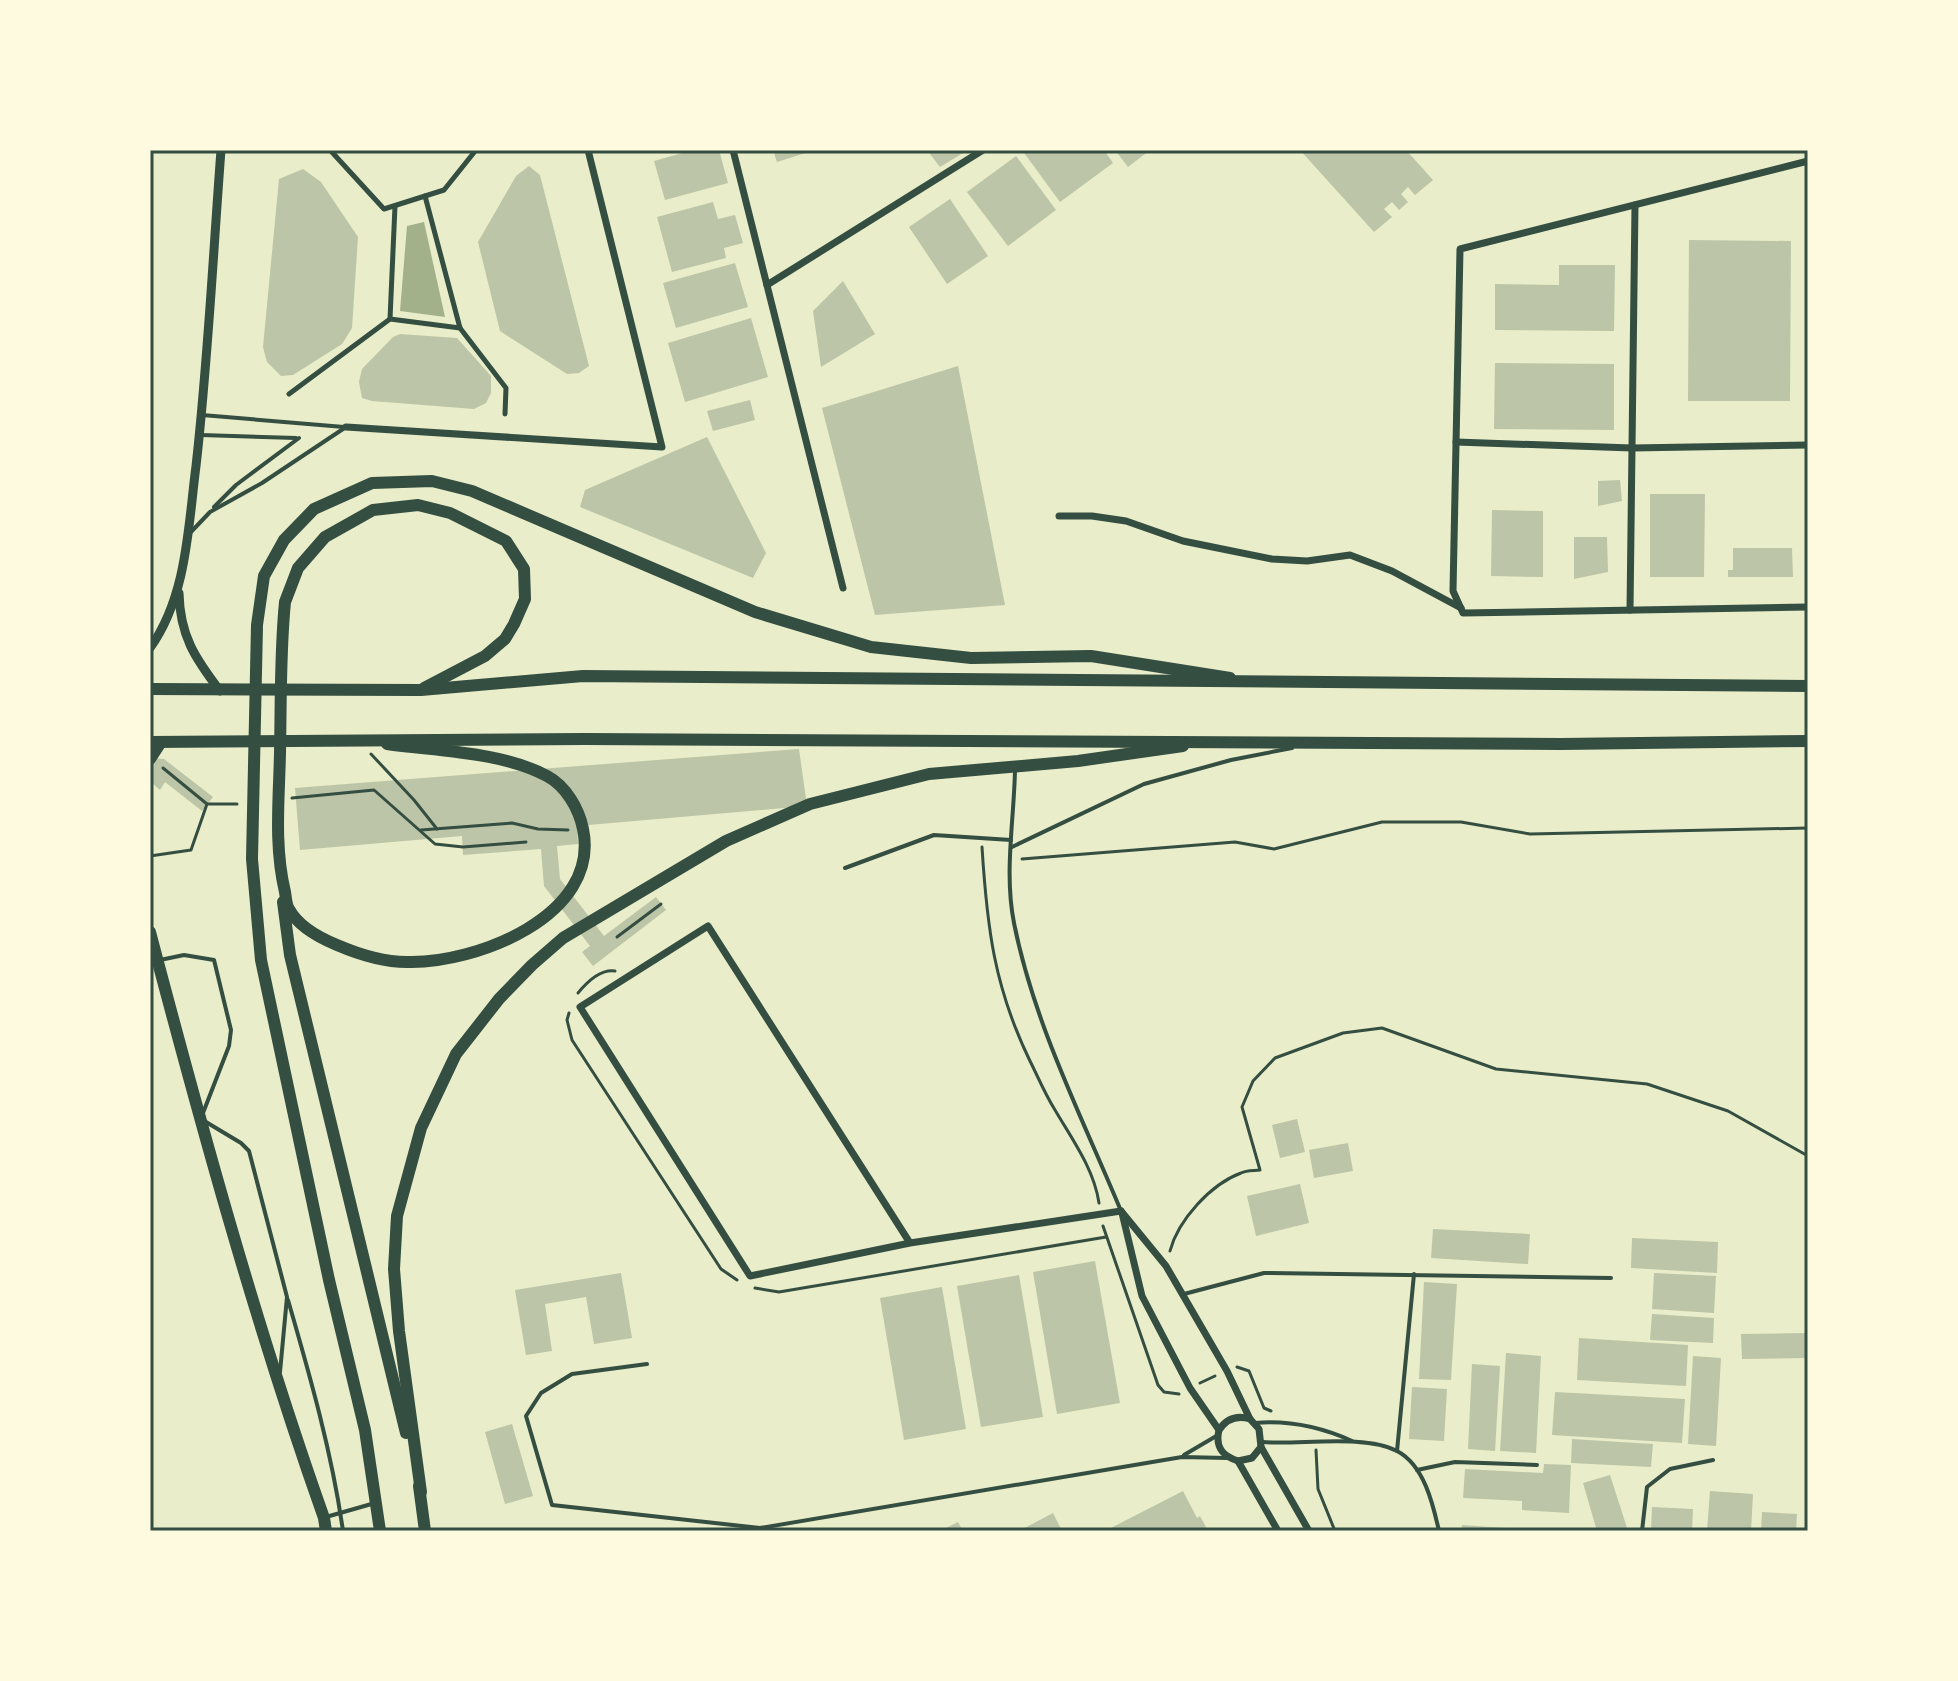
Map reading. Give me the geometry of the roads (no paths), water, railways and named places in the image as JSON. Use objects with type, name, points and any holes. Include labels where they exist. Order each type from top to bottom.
[{"type":"main road","points":[[380,1531],[365,1430],[329,1280],[261,960],[252,859],[257,625],[264,576],[284,540],[314,509],[372,483],[432,481],[472,491],[755,612],[871,647],[971,658],[1091,656],[1264,683]]},
{"type":"main road","points":[[421,690],[485,656],[505,639],[525,599],[524,569],[506,541],[450,513],[418,505],[373,510],[325,537],[298,568],[285,602],[277,859],[290,955],[421,1492]]},
{"type":"main road","points":[[150,689],[421,690],[583,676],[1808,686]]},
{"type":"main road","points":[[150,759],[156,742],[809,740],[1314,744],[1808,741]]},
{"type":"main road","points":[[277,859],[289,909],[305,927],[345,949],[373,958],[407,962],[469,955],[501,943],[543,917],[574,885],[584,852],[581,816],[564,790],[550,777],[501,760],[360,741]]},
{"type":"main road","points":[[425,1531],[399,1331],[394,1269],[397,1216],[421,1128],[456,1054],[499,999],[563,938],[726,841],[810,804],[929,774],[1078,761],[1205,743]]},
{"type":"main road","points":[[150,932],[237,1253],[279,1391],[325,1524]]},
{"type":"street","points":[[150,648],[171,610],[188,535],[202,415],[221,150]]},
{"type":"street","points":[[330,150],[384,209],[444,190],[476,150]]},
{"type":"street","points":[[346,427],[662,447],[588,150]]},
{"type":"street","points":[[733,150],[843,588]]},
{"type":"street","points":[[767,285],[983,150]]},
{"type":"street","points":[[1808,161],[1460,249],[1453,591],[1463,613],[1808,607]]},
{"type":"street","points":[[425,196],[460,328],[506,388],[505,414]]},
{"type":"street","points":[[1630,610],[1635,205]]},
{"type":"street","points":[[390,319],[395,206]]},
{"type":"street","points":[[289,394],[390,319],[460,328]]},
{"type":"street","points":[[1456,442],[1632,448],[1808,445]]},
{"type":"street","points":[[1059,516],[1092,516],[1126,521],[1183,541],[1272,559],[1307,561],[1350,555],[1392,571],[1461,608]]},
{"type":"street","points":[[178,586],[185,638],[220,691]]},
{"type":"street","points":[[910,1243],[708,926],[580,1007],[750,1276],[910,1243],[1121,1211]]},
{"type":"street","points":[[1121,1211],[1166,1266],[1262,1435],[1261,1445],[1252,1458],[1238,1461],[1227,1458],[1221,1452],[1219,1432],[1190,1388],[1142,1296],[1121,1211]]},
{"type":"street","points":[[1219,1432],[1236,1417],[1252,1421]]},
{"type":"street","points":[[1261,1445],[1309,1531]]},
{"type":"street","points":[[1238,1461],[1278,1531]]},
{"type":"lane","points":[[202,415],[346,427]]},
{"type":"lane","points":[[210,512],[262,483],[346,427]]},
{"type":"lane","points":[[188,535],[236,485],[299,438],[199,435]]},
{"type":"lane","points":[[1010,848],[1144,784],[1231,760],[1314,744]]},
{"type":"lane","points":[[1015,765],[1010,848],[1013,921],[1036,1009],[1121,1211]]},
{"type":"lane","points":[[845,868],[934,835],[1011,840]]},
{"type":"lane","points":[[158,961],[184,955],[214,960],[231,1030],[229,1046],[200,1119],[249,1151],[309,1375],[343,1531]]},
{"type":"lane","points":[[1182,1295],[1264,1273],[1611,1278]]},
{"type":"lane","points":[[1397,1451],[1414,1274]]},
{"type":"lane","points":[[279,1391],[287,1297]]},
{"type":"lane","points":[[647,1364],[572,1374],[541,1393],[526,1416],[552,1505],[760,1528],[1182,1457],[1227,1458]]},
{"type":"lane","points":[[1252,1421],[1317,1428],[1354,1442],[1397,1451],[1417,1470],[1433,1507],[1439,1531]]},
{"type":"lane","points":[[1182,1457],[1219,1432]]},
{"type":"lane","points":[[1261,1445],[1354,1442]]},
{"type":"lane","points":[[1642,1531],[1647,1487],[1670,1469],[1713,1460]]},
{"type":"lane","points":[[1417,1470],[1455,1462],[1537,1465]]},
{"type":"lane","points":[[325,1524],[340,1513],[377,1502]]}]
